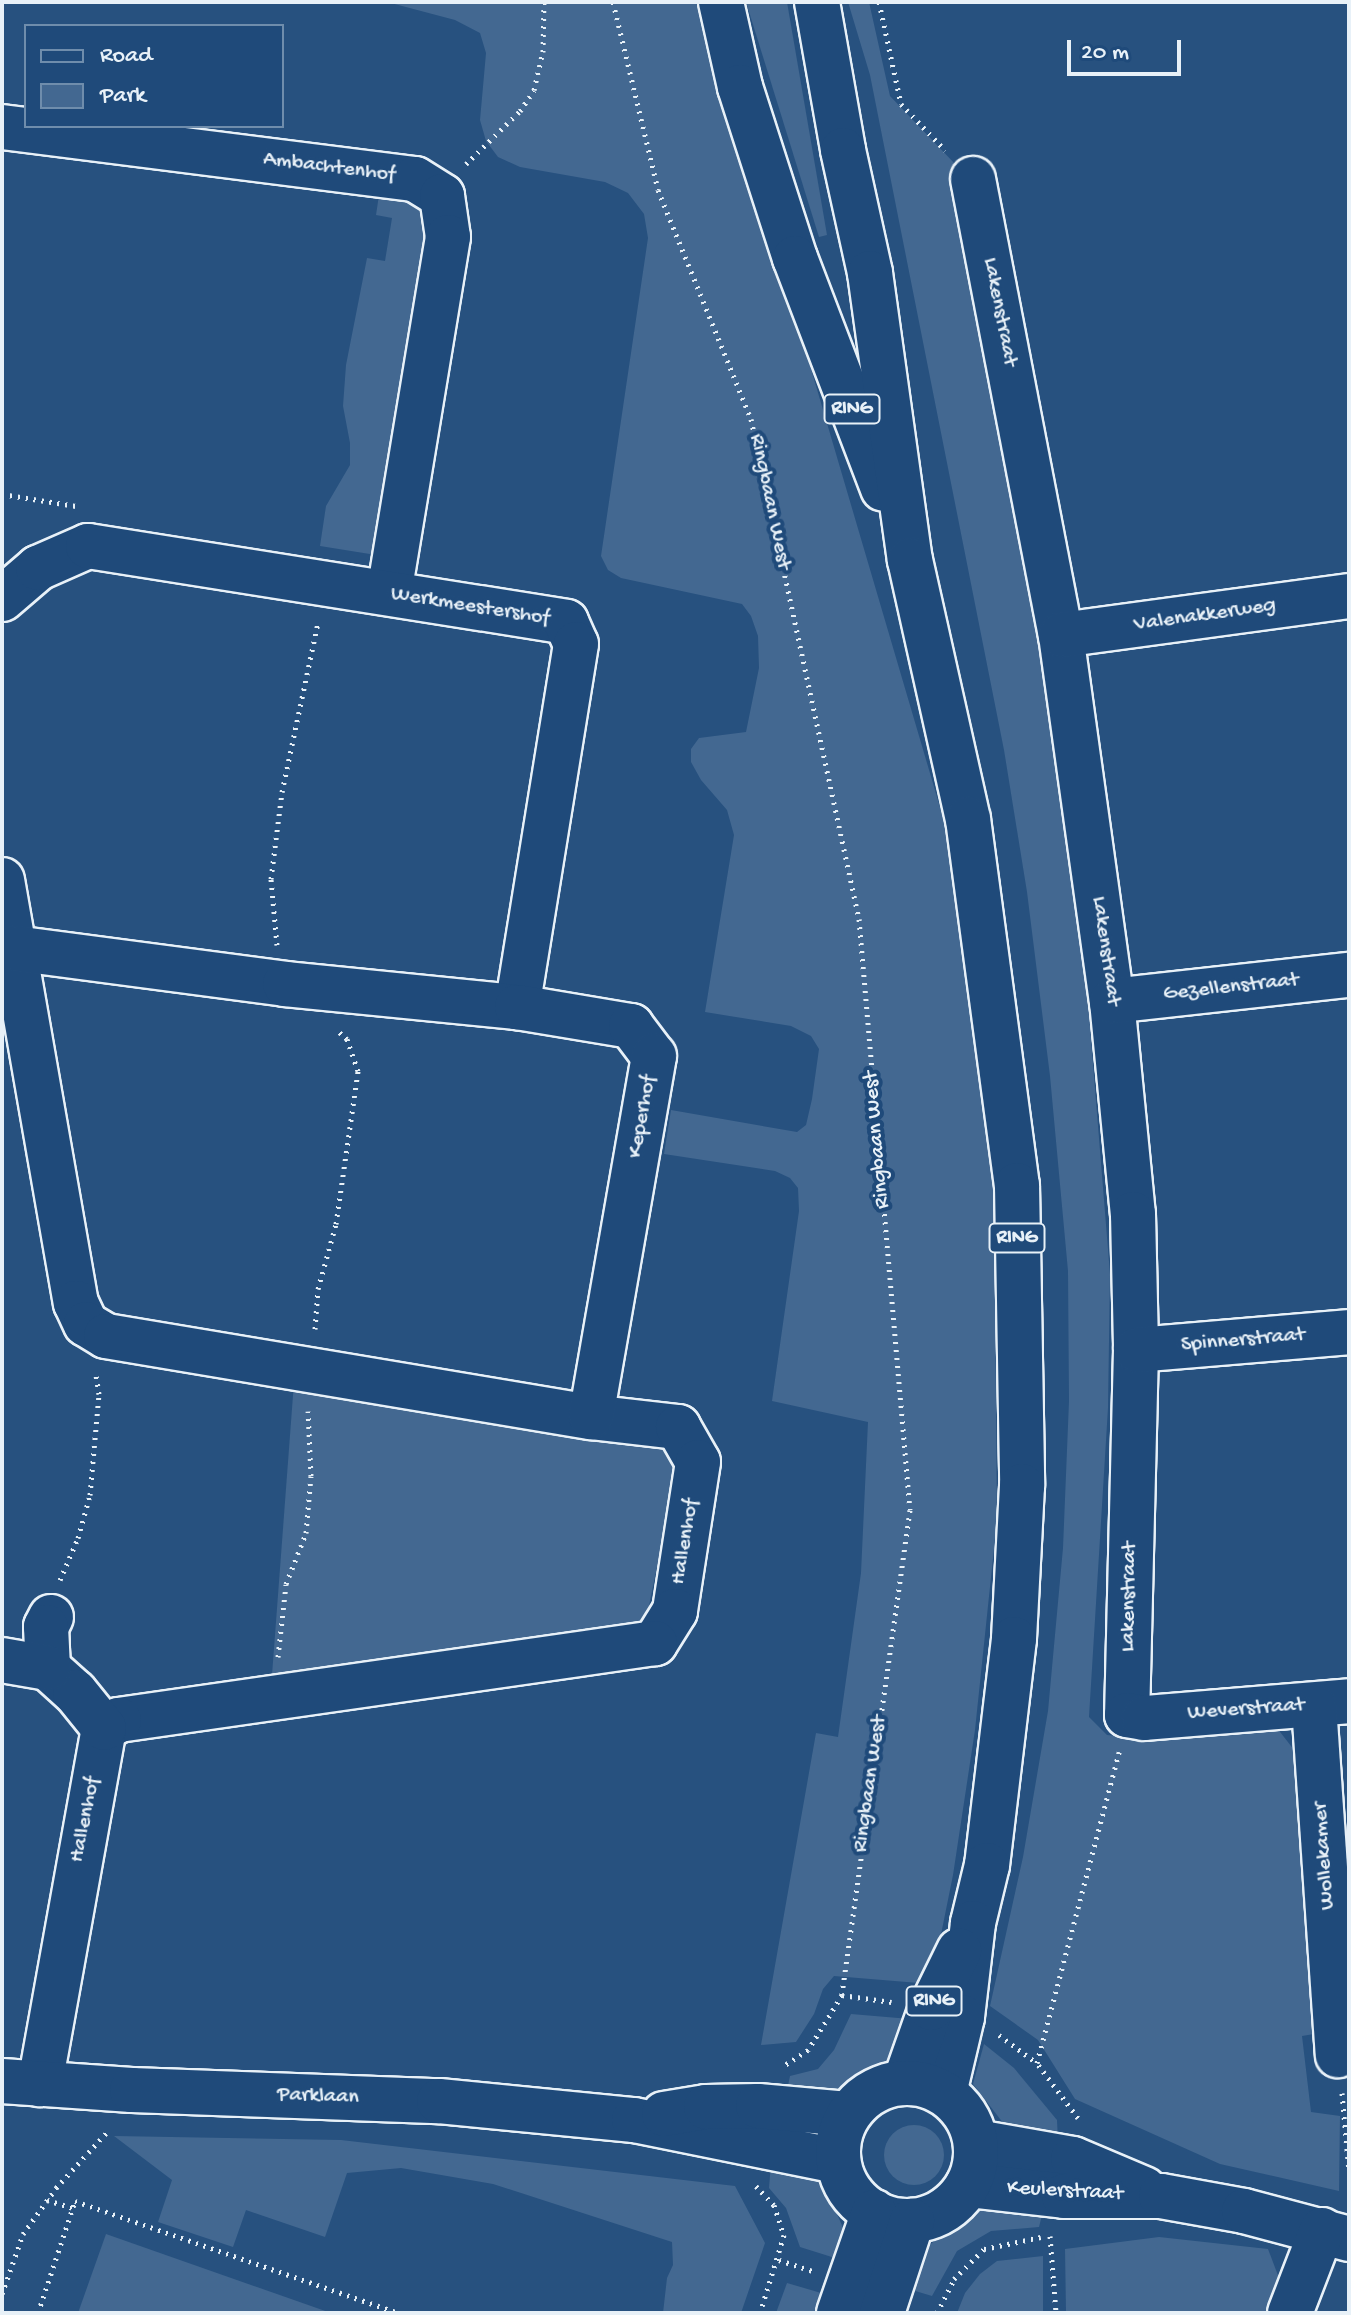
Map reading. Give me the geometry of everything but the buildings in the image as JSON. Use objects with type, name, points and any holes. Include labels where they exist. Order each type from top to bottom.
[{"type":"street","name":"RING","points":[[721,2],[740,87],[795,258],[910,560]]},
{"type":"street","name":"RING","points":[[817,2],[843,150],[870,273],[910,560],[968,819],[1017,1185],[1022,1486],[1014,1639],[987,1865],[973,1923],[962,2017],[925,2088]]},
{"type":"street","name":"Ambachtenhof","points":[[2,127],[415,179],[437,193]]},
{"type":"street","name":"Lakenstraat","points":[[973,179],[1061,635],[1112,1001],[1133,1214],[1136,1350],[1135,1716]]},
{"type":"street","points":[[389,593],[448,237],[442,196],[437,193]]},
{"type":"street","name":"Werkmeestershof","points":[[2,599],[38,568],[88,546],[566,622],[576,644],[517,1007]]},
{"type":"street","name":"Valenakkerweg","points":[[1061,635],[1349,596]]},
{"type":"street","points":[[2,880],[76,1303],[86,1324]]},
{"type":"street","name":"Keperhof","points":[[13,948],[285,984],[517,1007],[631,1026],[654,1056],[591,1417]]},
{"type":"street","name":"Gezellenstraat","points":[[1112,1001],[1349,975]]},
{"type":"street","name":"Hallenhof","points":[[21,2082],[104,1728],[119,1720],[655,1643],[675,1611],[698,1462],[678,1427],[591,1417],[106,1336],[86,1324]]},
{"type":"street","name":"Spinnerstraat","points":[[1136,1350],[1349,1332]]},
{"type":"street","points":[[48,1668],[46,1627],[51,1617]]},
{"type":"street","points":[[2,1660],[48,1668],[75,1692],[104,1728]]},
{"type":"street","name":"Weverstraat","points":[[1135,1716],[1332,1704]]},
{"type":"street","name":"Wollekamer","points":[[1332,1704],[1338,2055]]},
{"type":"street","name":"Parklaan","points":[[21,2082],[439,2101],[634,2120],[706,2107],[838,2161]]},
{"type":"street","points":[[925,2088],[965,2114],[976,2142],[975,2164],[968,2185],[950,2206],[893,2217],[850,2191],[838,2161],[838,2144],[848,2114],[872,2091],[925,2088]]},
{"type":"street","name":"Parklaan","points":[[754,2125],[848,2114]]},
{"type":"street","name":"Keulerstraat","points":[[976,2142],[1062,2196]]},
{"type":"street","name":"Keulerstraat","points":[[968,2185],[1062,2196],[1161,2196],[1336,2235],[1290,2313]]},
{"type":"street","points":[[839,2313],[893,2217]]},
{"type":"street","points":[[882,2313],[893,2217]]},
{"type":"path","points":[[437,193],[520,111],[534,90],[543,52],[544,2]]},
{"type":"path","name":"Ringbaan West","points":[[613,2],[658,190],[751,419],[859,919],[910,1510],[842,1995],[808,2050],[762,2080],[748,2178],[774,2205],[784,2235],[779,2260],[760,2313]]},
{"type":"path","points":[[879,2],[901,104],[973,179]]},
{"type":"path","points":[[285,984],[278,962],[271,879],[282,792],[327,583]]},
{"type":"path","points":[[275,1698],[286,1584],[306,1533],[311,1476],[308,1409],[318,1289],[336,1224],[358,1071],[347,1039],[336,1029]]},
{"type":"path","points":[[51,1617],[57,1589],[78,1538],[90,1495],[99,1394],[86,1324]]},
{"type":"path","points":[[1056,2313],[1062,2196],[1080,2121],[1037,2063],[1135,1716]]},
{"type":"path","points":[[1338,2055],[1349,2172]]},
{"type":"path","points":[[2,2294],[23,2234],[47,2200],[112,2127]]},
{"type":"path","points":[[937,2313],[954,2279],[984,2249],[1062,2196]]},
{"type":"path","points":[[47,2200],[73,2208]]},
{"type":"path","points":[[38,2313],[75,2201],[399,2313]]},
{"type":"green space","points":[[387,2],[703,2],[942,814],[974,993],[994,1170],[997,1520],[975,1730],[953,1875],[931,1984],[834,1976],[823,1989],[814,2014],[796,2042],[761,2045],[816,1733],[838,1737],[861,1573],[868,1422],[772,1401],[799,1211],[798,1188],[790,1178],[775,1171],[664,1154],[671,1110],[797,1132],[806,1125],[812,1099],[819,1049],[811,1036],[791,1026],[705,1012],[734,835],[727,810],[701,780],[691,762],[691,749],[699,738],[746,732],[759,668],[758,636],[751,616],[742,604],[621,578],[608,570],[601,556],[648,238],[644,214],[628,193],[605,182],[520,167],[498,157],[486,141],[480,120],[486,53],[480,33],[455,20]]},
{"type":"green space","points":[[746,2],[787,2],[827,235],[819,237]]},
{"type":"green space","points":[[848,2],[869,2],[890,96],[956,165],[1007,429],[1052,722],[1085,965],[1110,1274],[1108,1408],[1089,1717],[1107,1735],[1138,1738],[1277,1728],[1298,1755],[1326,2032],[1302,2036],[1311,2112],[1340,2116],[1339,2191],[1220,2164],[1075,2099],[1038,2040],[990,2006],[1023,1857],[1048,1711],[1063,1548],[1069,1401],[1068,1271],[1050,1076],[1027,892],[1004,750],[870,75]]},
{"type":"green space","points":[[379,195],[422,207],[426,220],[376,555],[320,546],[326,506],[350,465],[350,443],[343,406],[346,365],[367,258],[385,261],[392,218],[376,215]]},
{"type":"green space","points":[[294,1382],[652,1440],[668,1452],[675,1478],[648,1611],[634,1627],[612,1633],[272,1675]]},
{"type":"green space","points":[[851,2014],[910,2019],[891,2060],[853,2086],[825,2094],[786,2095],[790,2076],[818,2069],[834,2050]]},
{"type":"green space","points":[[984,2044],[1014,2068],[1057,2120],[1058,2142],[1007,2128],[973,2084]]},
{"type":"green space","points":[[914,2125],[936,2133],[944,2155],[936,2177],[914,2185],[892,2177],[884,2155],[892,2133]]},
{"type":"green space","points":[[114,2136],[341,2140],[735,2186],[765,2243],[741,2313],[663,2313],[667,2278],[673,2265],[672,2242],[493,2184],[401,2168],[347,2173],[325,2237],[246,2210],[233,2247],[158,2222],[172,2180]]},
{"type":"green space","points":[[771,2163],[810,2172],[830,2198],[844,2230],[835,2258],[800,2247],[786,2208],[769,2188]]},
{"type":"green space","points":[[994,2203],[1044,2207],[1039,2227],[991,2231],[957,2251],[932,2296],[912,2290],[927,2247],[965,2216]]},
{"type":"green space","points":[[106,2234],[331,2313],[78,2313]]},
{"type":"green space","points":[[1159,2237],[1268,2249],[1279,2278],[1266,2313],[1066,2313],[1065,2249]]},
{"type":"green space","points":[[1043,2256],[1043,2313],[957,2313],[965,2293],[980,2274],[997,2261]]},
{"type":"green space","points":[[787,2283],[828,2295],[822,2313],[776,2313]]}]
